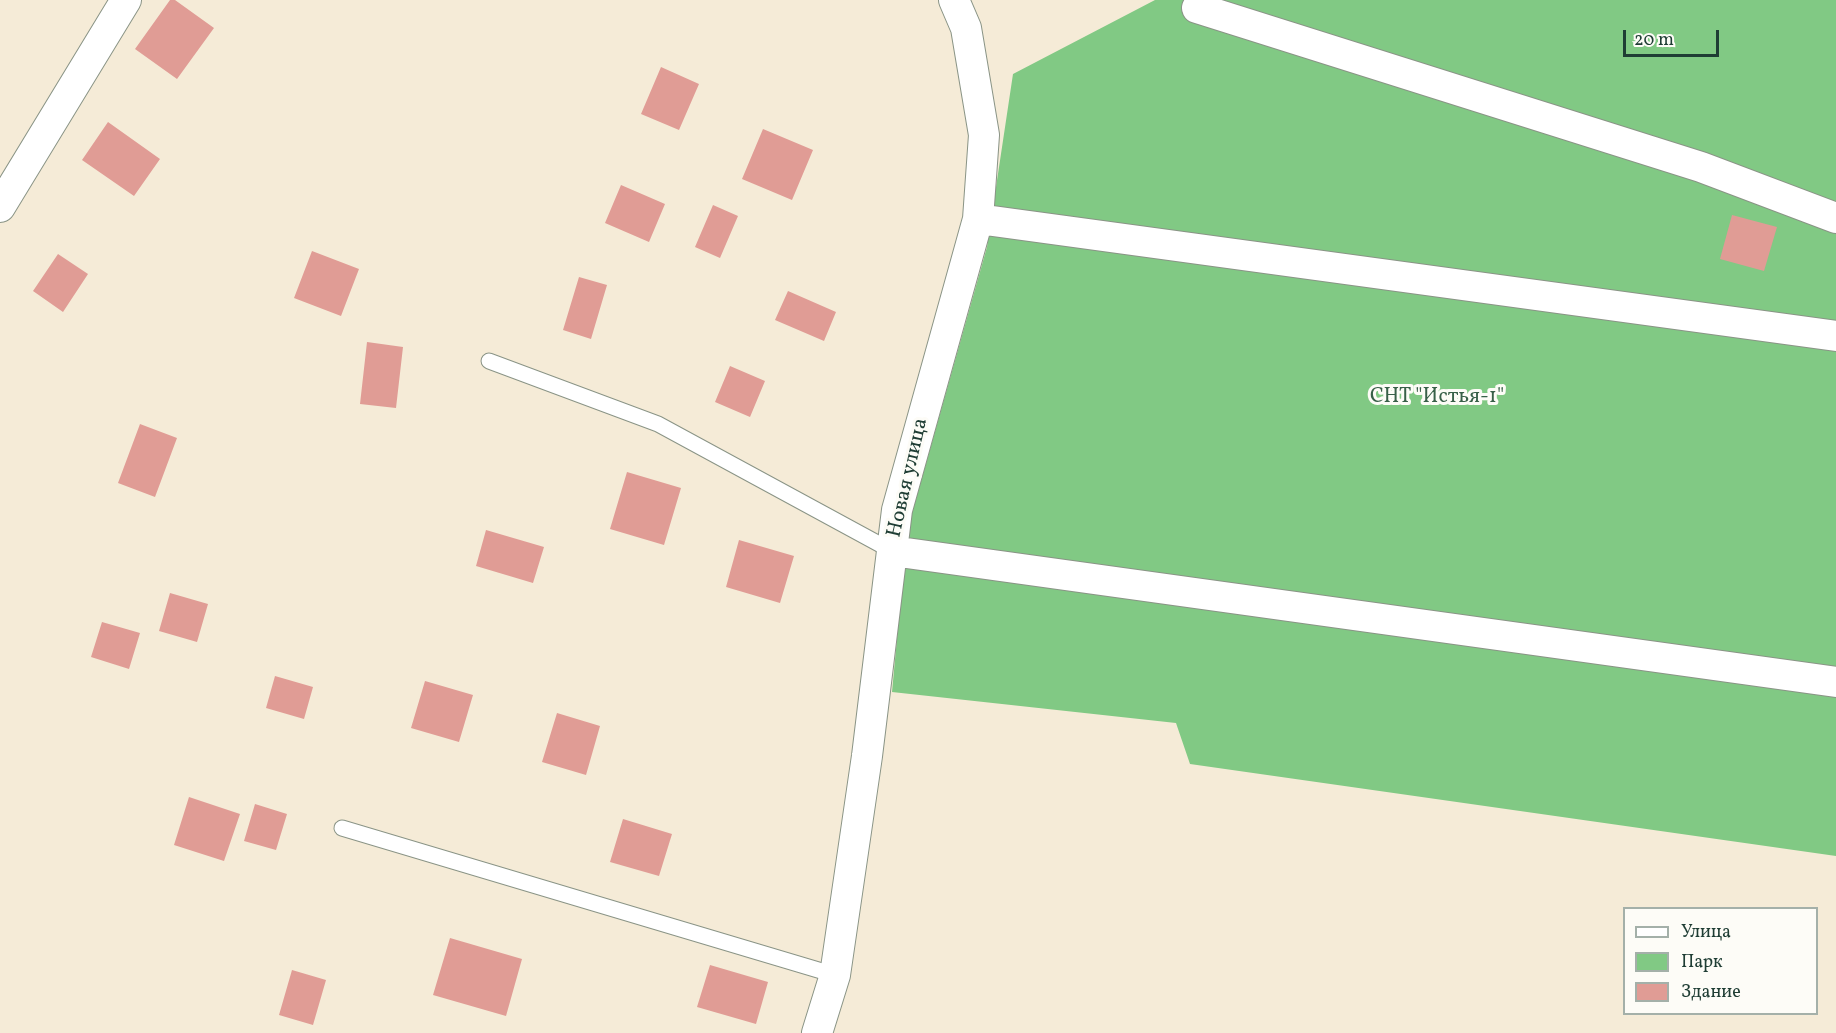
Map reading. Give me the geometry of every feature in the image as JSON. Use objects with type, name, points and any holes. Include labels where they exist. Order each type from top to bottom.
[{"type":"street","points":[[0,207],[126,0]]},
{"type":"street","name":"Новая улица","points":[[817,1033],[834,975],[867,756],[897,510],[978,219],[984,135],[966,28],[954,0]]},
{"type":"street","points":[[1197,8],[1701,167],[1836,218]]},
{"type":"street","points":[[978,219],[1836,336]]},
{"type":"street","points":[[892,551],[1836,682]]},
{"type":"lane","points":[[489,361],[658,424],[892,551]]},
{"type":"lane","points":[[342,828],[834,975]]},
{"type":"green space","name":"СНТ \"Истья-1\"","points":[[1155,0],[1836,0],[1836,856],[1190,764],[1176,723],[892,692],[907,531],[987,247],[1013,74]]},
{"type":"building","points":[[170,0],[175,0],[214,28],[177,79],[135,49]]},
{"type":"building","points":[[661,67],[699,84],[679,130],[641,114]]},
{"type":"building","points":[[108,122],[160,159],[134,196],[82,160]]},
{"type":"building","points":[[763,129],[813,150],[792,200],[742,179]]},
{"type":"building","points":[[621,185],[665,204],[649,242],[605,223]]},
{"type":"building","points":[[713,205],[738,216],[720,258],[695,247]]},
{"type":"building","points":[[1732,215],[1777,227],[1764,271],[1720,259]]},
{"type":"building","points":[[312,251],[359,269],[341,316],[294,298]]},
{"type":"building","points":[[58,254],[88,274],[63,312],[33,291]]},
{"type":"building","points":[[579,277],[607,285],[591,339],[563,330]]},
{"type":"building","points":[[788,291],[836,312],[824,341],[775,320]]},
{"type":"building","points":[[367,342],[403,347],[396,408],[360,404]]},
{"type":"building","points":[[730,366],[765,381],[750,417],[715,402]]},
{"type":"building","points":[[140,424],[177,438],[155,497],[118,483]]},
{"type":"building","points":[[627,472],[681,488],[664,545],[610,529]]},
{"type":"building","points":[[486,530],[544,547],[533,583],[476,566]]},
{"type":"building","points":[[739,540],[794,556],[780,603],[726,587]]},
{"type":"building","points":[[170,593],[208,604],[197,642],[159,631]]},
{"type":"building","points":[[102,622],[140,633],[129,669],[91,657]]},
{"type":"building","points":[[275,676],[313,687],[304,719],[266,708]]},
{"type":"building","points":[[425,681],[473,695],[459,742],[411,728]]},
{"type":"building","points":[[557,713],[600,726],[586,775],[542,762]]},
{"type":"building","points":[[189,797],[240,814],[224,861],[174,845]]},
{"type":"building","points":[[255,804],[287,814],[276,850],[244,841]]},
{"type":"building","points":[[623,819],[672,834],[659,876],[610,862]]},
{"type":"building","points":[[450,938],[522,959],[506,1016],[433,995]]},
{"type":"building","points":[[710,965],[768,982],[756,1024],[697,1007]]},
{"type":"building","points":[[292,970],[326,980],[313,1025],[279,1015]]}]
